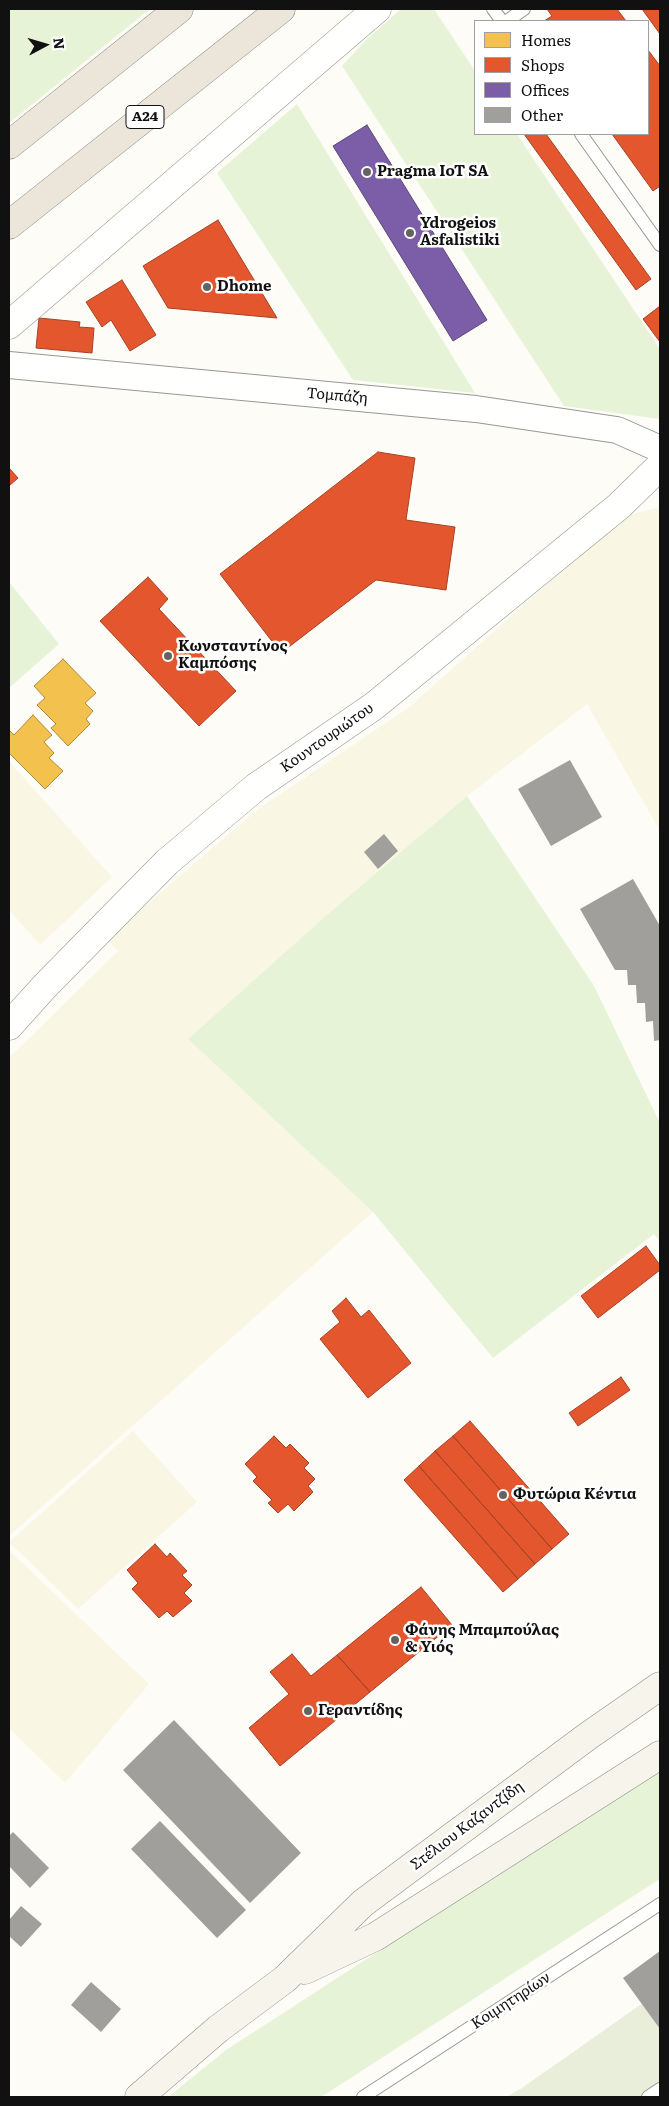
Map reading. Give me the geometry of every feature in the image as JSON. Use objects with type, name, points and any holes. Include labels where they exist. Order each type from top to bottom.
[{"type":"highway","points":[[9,145],[179,9]]},
{"type":"highway","name":"Α24","points":[[9,225],[281,9]]},
{"type":"main road","name":"Στέλιου Καζαντζίδη","points":[[139,2097],[218,2028],[285,1979],[363,1903],[580,1742],[660,1686]]},
{"type":"main road","name":"Στέλιου Καζαντζίδη","points":[[285,1979],[375,1937],[660,1755]]},
{"type":"street","points":[[9,325],[377,9]]},
{"type":"street","name":"Τομπάζη","points":[[9,365],[476,409],[617,430],[660,449]]},
{"type":"street","name":"Κουντουριώτου","points":[[9,1026],[45,986],[167,862],[256,787],[374,706],[619,506],[660,466]]},
{"type":"lane","points":[[493,9],[501,20]]},
{"type":"lane","points":[[508,20],[524,9]]},
{"type":"lane","points":[[583,135],[660,244]]},
{"type":"lane","name":"Κοιμητηρίων","points":[[363,2097],[660,1904]]},
{"type":"lane","points":[[648,2097],[660,2089]]},
{"type":"shaded area","points":[[660,507],[660,831],[587,704],[467,796],[329,913],[188,1039],[373,1212],[9,1536],[9,1058],[118,951],[106,939],[258,809],[408,708],[624,516]]},
{"type":"shaded area","points":[[9,761],[112,877],[40,945],[9,910]]},
{"type":"shaded area","points":[[133,1431],[197,1502],[78,1609],[9,1542]]},
{"type":"shaded area","points":[[9,1550],[149,1684],[65,1783],[9,1728]]},
{"type":"green space","points":[[9,9],[150,9],[9,123]]},
{"type":"green space","points":[[401,9],[434,9],[474,69],[474,135],[518,135],[660,349],[660,419],[564,406],[342,66],[366,40]]},
{"type":"green space","points":[[297,104],[475,393],[353,380],[217,173]]},
{"type":"green space","points":[[9,582],[59,644],[9,688]]},
{"type":"green space","points":[[467,796],[593,984],[660,1123],[660,1242],[654,1234],[493,1358],[373,1212],[188,1039],[329,913]]},
{"type":"green space","points":[[660,1769],[660,1879],[321,2097],[168,2097],[226,2050]]},
{"type":"green space","points":[[660,1991],[660,2097],[506,2097],[522,2088]]},
{"type":"building: Homes","points":[[63,659],[96,693],[85,703],[93,711],[86,719],[90,724],[68,746],[51,728],[56,724],[37,705],[45,698],[34,686]]},
{"type":"building: Homes","points":[[33,715],[52,735],[44,742],[54,753],[49,758],[63,771],[45,789],[9,753],[9,730],[14,735]]},
{"type":"building: Shops","points":[[547,9],[617,9],[625,20],[546,20],[552,16]]},
{"type":"building: Shops","points":[[642,9],[660,9],[660,34]]},
{"type":"building: Shops","points":[[649,51],[660,66],[660,186],[653,191],[613,135],[649,135]]},
{"type":"building: Shops","points":[[525,135],[547,135],[651,279],[636,290]]},
{"type":"building: Shops","name":"Dhome","points":[[218,220],[277,318],[168,308],[143,266]]},
{"type":"building: Shops","points":[[122,280],[156,335],[130,351],[111,320],[102,327],[86,302]]},
{"type":"building: Shops","points":[[660,306],[660,342],[643,319]]},
{"type":"building: Shops","points":[[39,318],[80,322],[79,327],[94,328],[92,353],[36,348]]},
{"type":"building: Shops","points":[[378,452],[415,458],[406,520],[455,527],[446,590],[376,580],[281,653],[220,574]]},
{"type":"building: Shops","points":[[9,468],[18,478],[9,486]]},
{"type":"building: Shops","name":"Κωνσταντίνος Καμπόσης","points":[[148,577],[168,599],[159,609],[236,691],[199,726],[100,621]]},
{"type":"building: Shops","points":[[646,1246],[660,1265],[660,1270],[598,1318],[581,1296]]},
{"type":"building: Shops","points":[[346,1298],[361,1317],[369,1310],[411,1363],[368,1398],[320,1339],[340,1322],[332,1311]]},
{"type":"building: Shops","points":[[621,1377],[630,1390],[578,1426],[569,1413]]},
{"type":"building: Shops","points":[[470,1421],[569,1534],[552,1549],[453,1436]]},
{"type":"building: Shops","points":[[274,1436],[286,1448],[290,1444],[309,1463],[304,1468],[315,1479],[308,1486],[313,1492],[294,1511],[288,1504],[278,1513],[268,1503],[272,1500],[253,1481],[257,1477],[245,1464]]},
{"type":"building: Shops","points":[[453,1436],[552,1549],[535,1564],[435,1451]]},
{"type":"building: Shops","points":[[435,1451],[535,1564],[518,1579],[419,1466]]},
{"type":"building: Shops","points":[[419,1466],[518,1579],[503,1592],[404,1480]]},
{"type":"building: Shops","points":[[155,1544],[167,1557],[170,1553],[187,1571],[182,1575],[192,1585],[184,1593],[192,1601],[173,1617],[167,1611],[159,1618],[132,1589],[138,1583],[127,1570]]},
{"type":"building: Shops","name":"Φάνης Μπαμπούλας & Υιός","points":[[421,1587],[452,1625],[370,1692],[337,1655]]},
{"type":"building: Shops","name":"Γεραντίδης","points":[[292,1654],[311,1676],[337,1655],[370,1692],[280,1766],[249,1728],[289,1694],[270,1672]]},
{"type":"building: Offices","name":"Ydrogeios Asfalistiki","points":[[367,125],[487,320],[453,341],[333,146]]},
{"type":"building: Other","points":[[570,760],[602,817],[551,846],[518,789]]},
{"type":"building: Other","points":[[384,834],[398,851],[378,869],[364,852]]},
{"type":"building: Other","points":[[633,879],[660,926],[660,1040],[654,1041],[653,1021],[646,1022],[645,1003],[637,1003],[636,985],[628,985],[627,970],[615,970],[580,909]]},
{"type":"building: Other","points":[[174,1720],[301,1853],[250,1903],[123,1770]]},
{"type":"building: Other","points":[[160,1821],[246,1910],[217,1938],[131,1849]]},
{"type":"building: Other","points":[[13,1832],[49,1868],[30,1888],[9,1866],[9,1836]]},
{"type":"building: Other","points":[[21,1906],[42,1924],[21,1947],[9,1936],[9,1920]]},
{"type":"building: Other","points":[[660,1951],[660,2029],[623,1978]]},
{"type":"building: Other","points":[[91,1982],[121,2009],[101,2032],[71,2005]]},
{"type":"place","name":"Pragma IoT SA","points":[[367,172]]},
{"type":"place","name":"Ydrogeios Asfalistiki","points":[[410,233]]},
{"type":"place","name":"Dhome","points":[[207,287]]},
{"type":"place","name":"Κωνσταντίνος Καμπόσης","points":[[168,656]]},
{"type":"place","name":"Φυτώρια Κέντια","points":[[503,1495]]},
{"type":"place","name":"Φάνης Μπαμπούλας & Υιός","points":[[395,1640]]},
{"type":"place","name":"Γεραντίδης","points":[[308,1711]]}]
